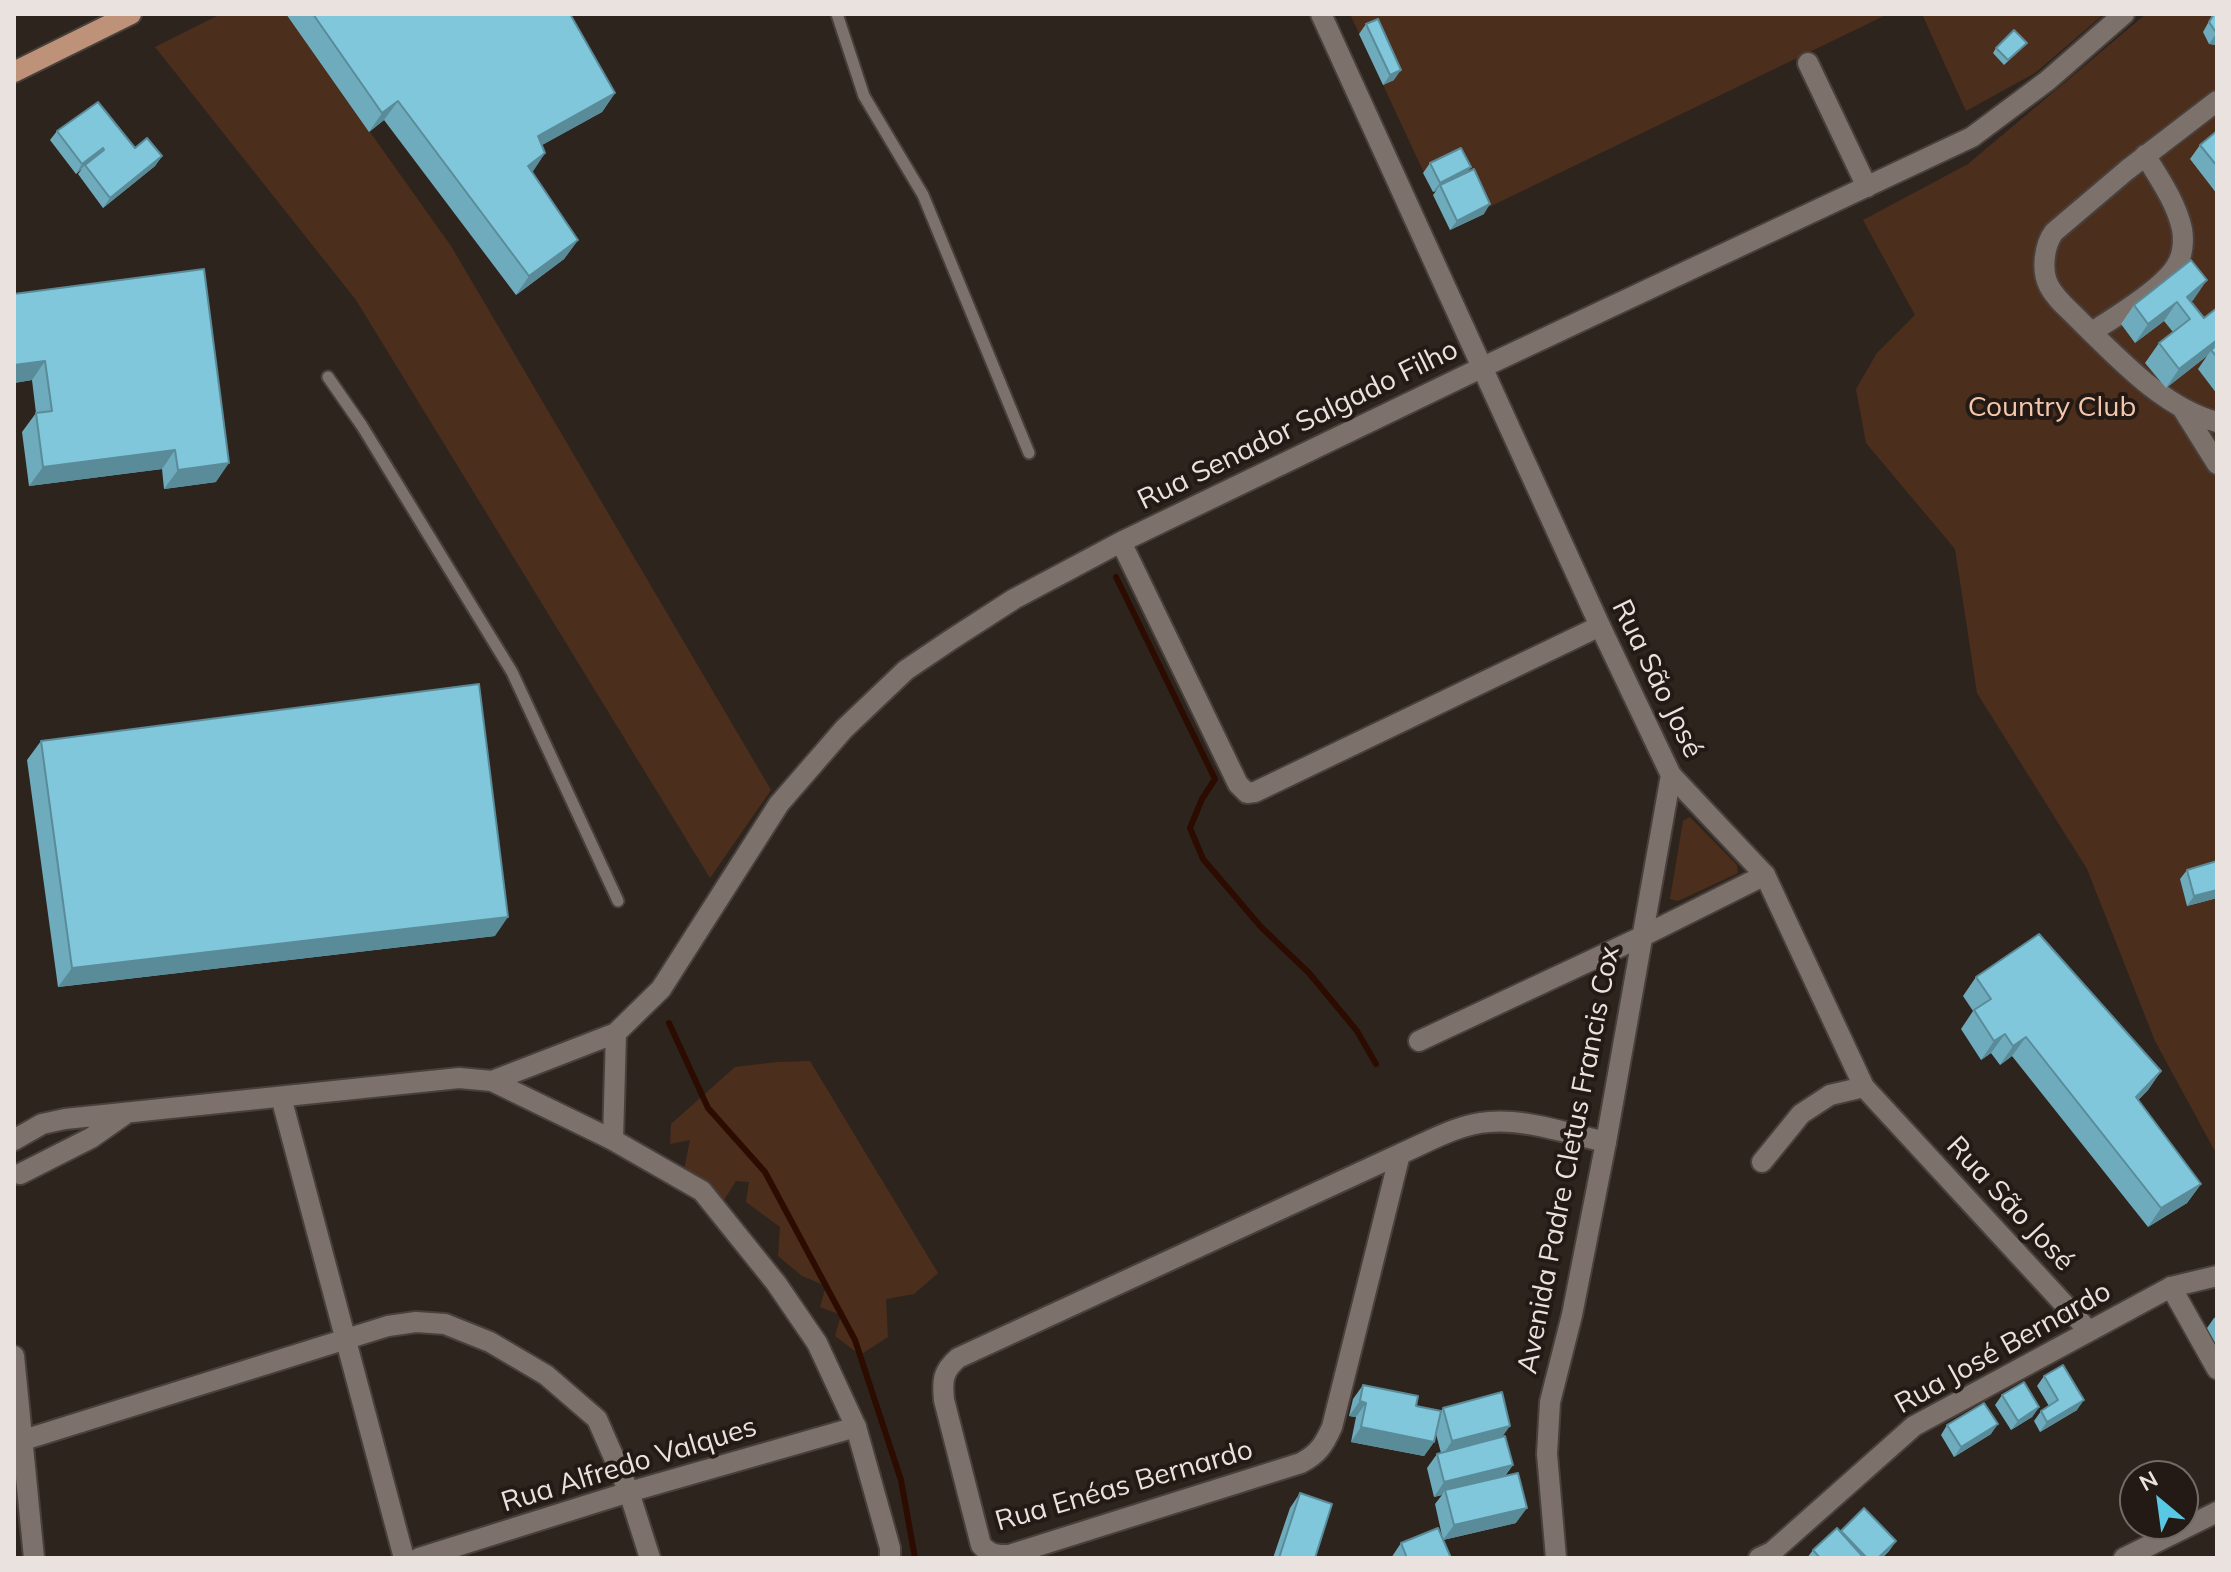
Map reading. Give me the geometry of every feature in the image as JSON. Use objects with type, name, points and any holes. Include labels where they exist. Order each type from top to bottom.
[{"type":"main road","points":[[14,72],[131,14]]},
{"type":"street","name":"Rua São José","points":[[1321,14],[1481,368],[1671,775],[1765,875],[1864,1087],[2088,1330]]},
{"type":"street","name":"Rua Senador Salgado Filho","points":[[616,1033],[661,989],[779,804],[844,729],[906,670],[940,647],[1014,599],[1121,542],[1481,368],[1972,137],[2047,81],[2124,14]]},
{"type":"street","points":[[1808,63],[1867,187]]},
{"type":"street","points":[[2217,101],[2096,194],[2048,240],[2045,262],[2050,288],[2092,332],[2145,381],[2182,408],[2217,422]]},
{"type":"street","points":[[2092,332],[2152,289],[2170,273],[2180,258],[2182,228],[2169,195],[2145,155]]},
{"type":"street","points":[[2182,408],[2217,464]]},
{"type":"street","points":[[1121,542],[1238,784],[1247,793],[1255,792],[1600,626]]},
{"type":"street","name":"Avenida Padre Cletus Francis Cox","points":[[1556,1558],[1547,1454],[1550,1402],[1572,1315],[1606,1142],[1671,775]]},
{"type":"street","points":[[1419,1041],[1765,875]]},
{"type":"street","points":[[492,1081],[616,1033],[613,1140]]},
{"type":"street","points":[[17,1179],[22,1159],[14,1140],[50,1121],[459,1078],[492,1081],[613,1140],[702,1191],[776,1283],[817,1343],[856,1427],[890,1548],[890,1558]]},
{"type":"street","points":[[1762,1162],[1801,1114],[1830,1095],[1864,1087]]},
{"type":"street","points":[[281,1097],[403,1558]]},
{"type":"street","points":[[17,1179],[91,1138],[124,1115]]},
{"type":"street","name":"Rua Enéas Bernardo","points":[[1400,1154],[1332,1427],[1324,1446],[1315,1455],[1301,1463],[1009,1555],[996,1555],[981,1545],[944,1400],[942,1380],[948,1367],[958,1358],[1400,1154],[1448,1133],[1487,1122],[1523,1123],[1606,1142]]},
{"type":"street","name":"Rua José Bernardo","points":[[1769,1556],[1914,1426],[2171,1287],[2217,1276]]},
{"type":"street","points":[[2171,1287],[2217,1369]]},
{"type":"street","points":[[18,1442],[388,1326],[416,1322],[445,1324],[490,1342],[546,1375],[597,1419],[629,1492],[650,1558]]},
{"type":"street","points":[[14,1356],[18,1442],[34,1558]]},
{"type":"street","name":"Rua Alfredo Valques","points":[[419,1558],[629,1492],[856,1427]]},
{"type":"street","points":[[2124,1558],[2217,1512]]},
{"type":"lane","points":[[837,14],[864,96],[923,195],[1029,453]]},
{"type":"lane","points":[[328,377],[362,426],[512,672],[618,901]]},
{"type":"lane","points":[[388,1558],[403,1558]]},
{"type":"green space","points":[[221,14],[286,14],[451,246],[771,790],[710,878],[356,300],[155,47]]},
{"type":"green space","points":[[1350,14],[1888,14],[1485,209],[1464,177],[1433,192]]},
{"type":"green space","points":[[1922,14],[2104,14],[2035,73],[1966,111]]},
{"type":"green space","name":"Country Club","points":[[2146,14],[2217,14],[2217,1155],[2155,1041],[2087,869],[1977,693],[1955,549],[1866,443],[1856,389],[1877,353],[1915,315],[1863,220],[1968,164]]},
{"type":"green space","points":[[1690,817],[1737,865],[1738,873],[1678,901],[1670,899],[1683,821]]},
{"type":"green space","points":[[810,1061],[938,1273],[914,1294],[886,1299],[888,1337],[860,1355],[835,1336],[841,1315],[820,1307],[826,1286],[802,1276],[778,1256],[780,1227],[746,1202],[749,1182],[736,1181],[724,1200],[684,1170],[690,1140],[670,1144],[671,1124],[735,1067]]},
{"type":"building","points":[[313,14],[570,14],[615,93],[538,136],[545,153],[528,166],[578,240],[529,276],[398,101],[382,113]]},
{"type":"building","points":[[2217,14],[2217,34],[2209,22]]},
{"type":"building","points":[[1378,19],[1401,70],[1390,75],[1366,24]]},
{"type":"building","points":[[2014,30],[2027,43],[2008,60],[1996,48]]},
{"type":"building","points":[[98,102],[135,148],[147,138],[162,156],[110,198],[85,165],[103,148],[82,164],[57,131]]},
{"type":"building","points":[[2217,131],[2217,166],[2200,145]]},
{"type":"building","points":[[1461,148],[1471,167],[1440,183],[1430,163]]},
{"type":"building","points":[[1474,169],[1490,204],[1457,221],[1440,185]]},
{"type":"building","points":[[2191,260],[2207,280],[2187,297],[2204,318],[2217,308],[2217,340],[2179,369],[2159,343],[2190,319],[2177,302],[2148,324],[2134,305]]},
{"type":"building","points":[[204,269],[229,463],[178,470],[175,450],[43,467],[36,413],[52,411],[45,361],[14,365],[14,294]]},
{"type":"building","points":[[479,684],[508,917],[72,968],[41,741]]},
{"type":"building","points":[[2217,861],[2217,890],[2194,896],[2187,870]]},
{"type":"building","points":[[2039,934],[2161,1071],[2136,1097],[2201,1184],[2161,1208],[2026,1037],[2013,1046],[2005,1034],[1994,1041],[1974,1010],[1991,999],[1976,977]]},
{"type":"building","points":[[2063,1365],[2084,1400],[2047,1422],[2041,1411],[2058,1400],[2044,1376]]},
{"type":"building","points":[[2024,1382],[2039,1407],[2018,1421],[2002,1395]]},
{"type":"building","points":[[1363,1385],[1418,1396],[1416,1406],[1441,1411],[1434,1442],[1361,1427],[1366,1403],[1360,1401]]},
{"type":"building","points":[[1502,1392],[1510,1426],[1452,1441],[1443,1408]]},
{"type":"building","points":[[1984,1403],[1998,1424],[1961,1447],[1947,1425]]},
{"type":"building","points":[[1505,1436],[1513,1465],[1444,1482],[1437,1454]]},
{"type":"building","points":[[1518,1473],[1527,1508],[1454,1525],[1445,1490]]},
{"type":"building","points":[[1300,1493],[1332,1504],[1315,1558],[1279,1558]]},
{"type":"building","points":[[1864,1508],[1896,1541],[1878,1558],[1867,1558],[1841,1531]]},
{"type":"building","points":[[1438,1528],[1451,1558],[1407,1558],[1401,1543]]},
{"type":"building","points":[[1837,1528],[1864,1558],[1820,1558],[1813,1550]]},
{"type":"waterway","points":[[1116,577],[1215,779],[1202,799],[1190,828],[1203,859],[1261,927],[1309,973],[1357,1031],[1376,1064]]},
{"type":"waterway","points":[[669,1023],[708,1108],[765,1172],[855,1340],[901,1480],[915,1558]]}]
